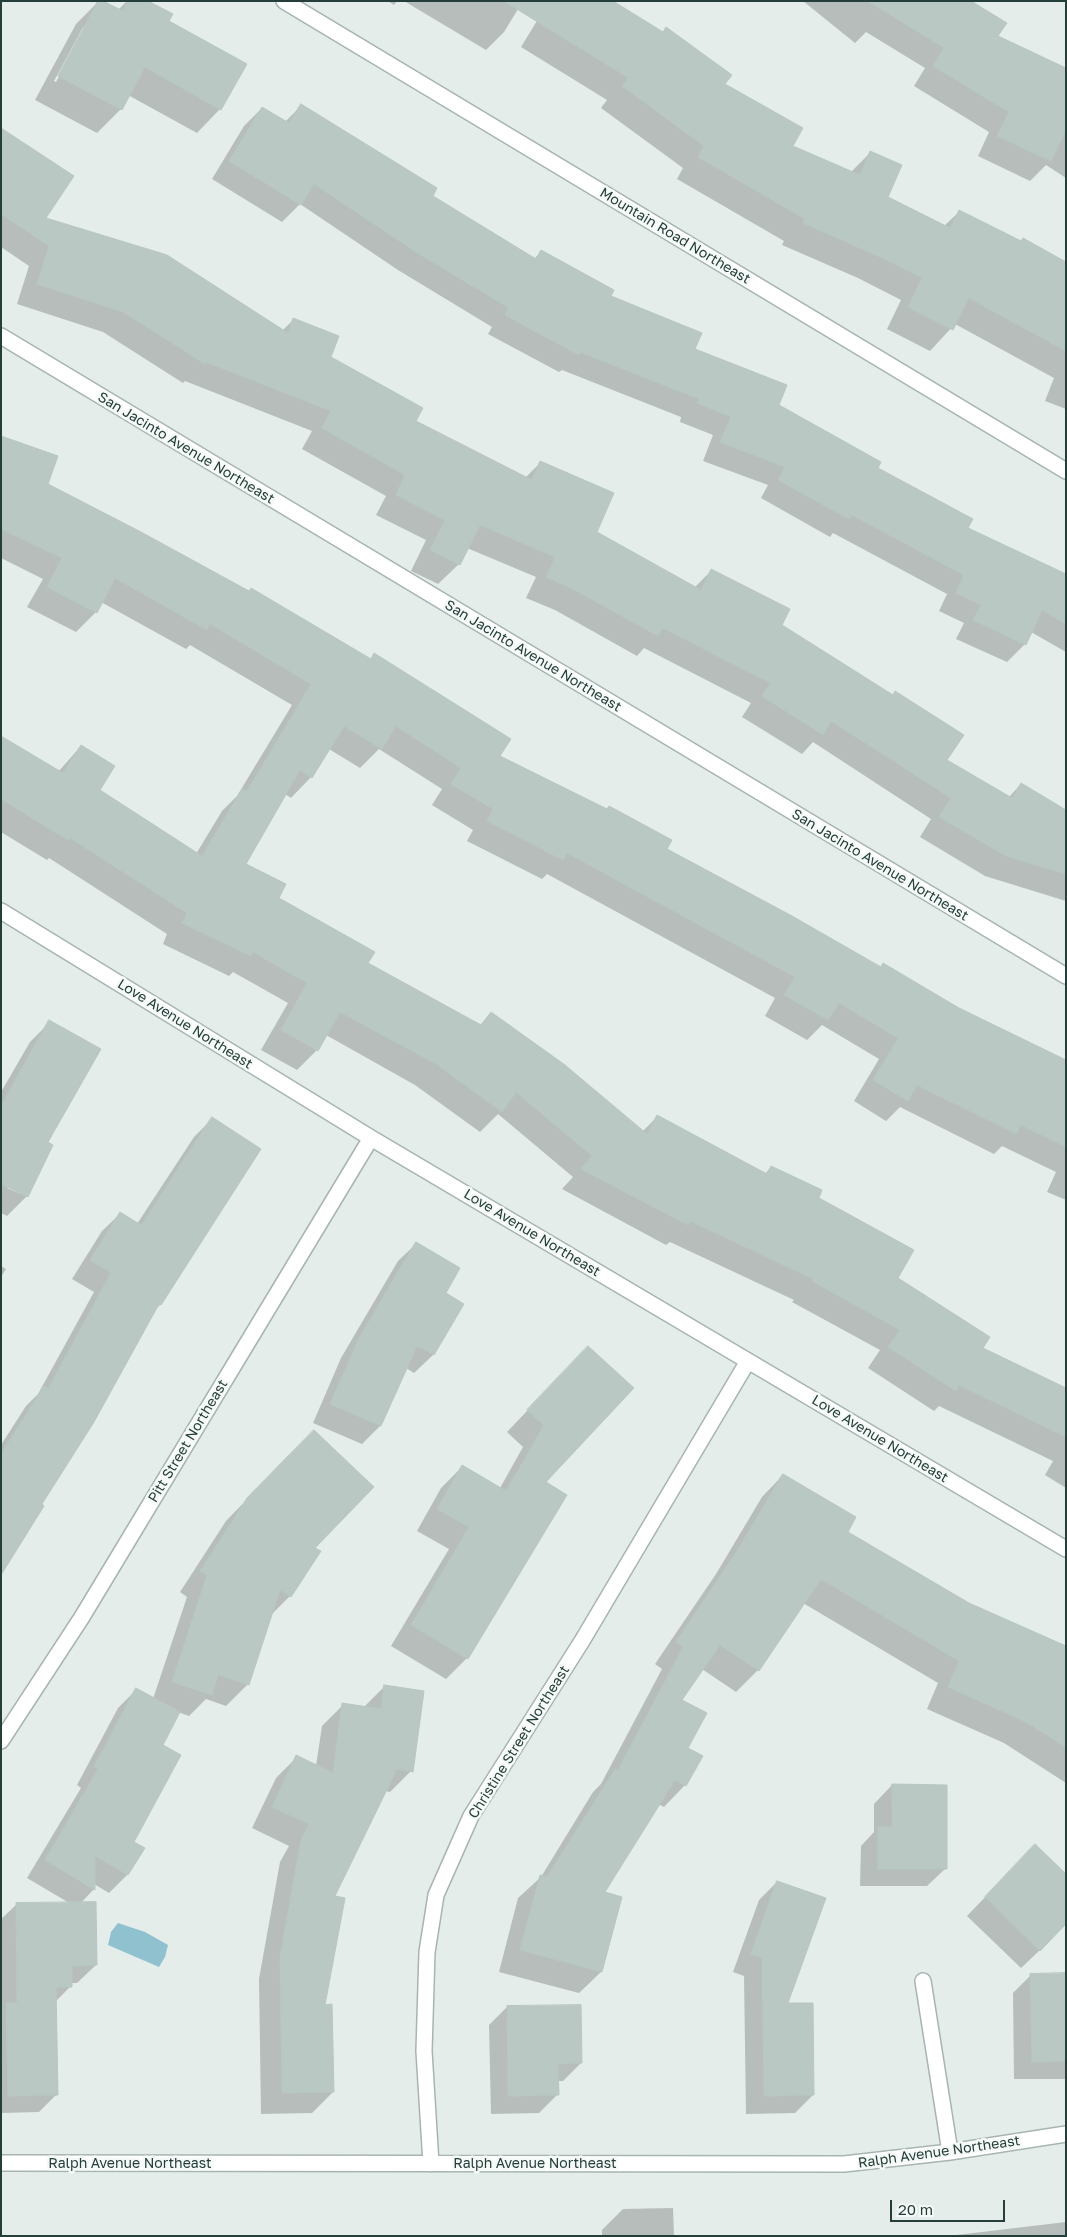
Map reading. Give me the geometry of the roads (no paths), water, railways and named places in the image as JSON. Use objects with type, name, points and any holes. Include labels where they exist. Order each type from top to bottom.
[{"type":"street","name":"Mountain Road Northeast","points":[[284,1],[1066,471]]},
{"type":"street","name":"San Jacinto Avenue Northeast","points":[[1,336],[1066,976]]},
{"type":"street","name":"Love Avenue Northeast","points":[[1,912],[371,1138],[1066,1549]]},
{"type":"street","name":"Pitt Street Northeast","points":[[1,1741],[82,1617],[371,1138]]},
{"type":"street","name":"Christine Street Northeast","points":[[431,2164],[424,2051],[427,1952],[436,1895],[471,1816],[582,1641],[748,1361]]},
{"type":"street","points":[[923,1981],[950,2152]]},
{"type":"street","name":"Ralph Avenue Northeast","points":[[1,2164],[844,2164],[950,2152],[1066,2134]]},
{"type":"water","points":[[118,1923],[145,1932],[168,1945],[165,1957],[159,1967],[108,1945],[111,1932]]}]
